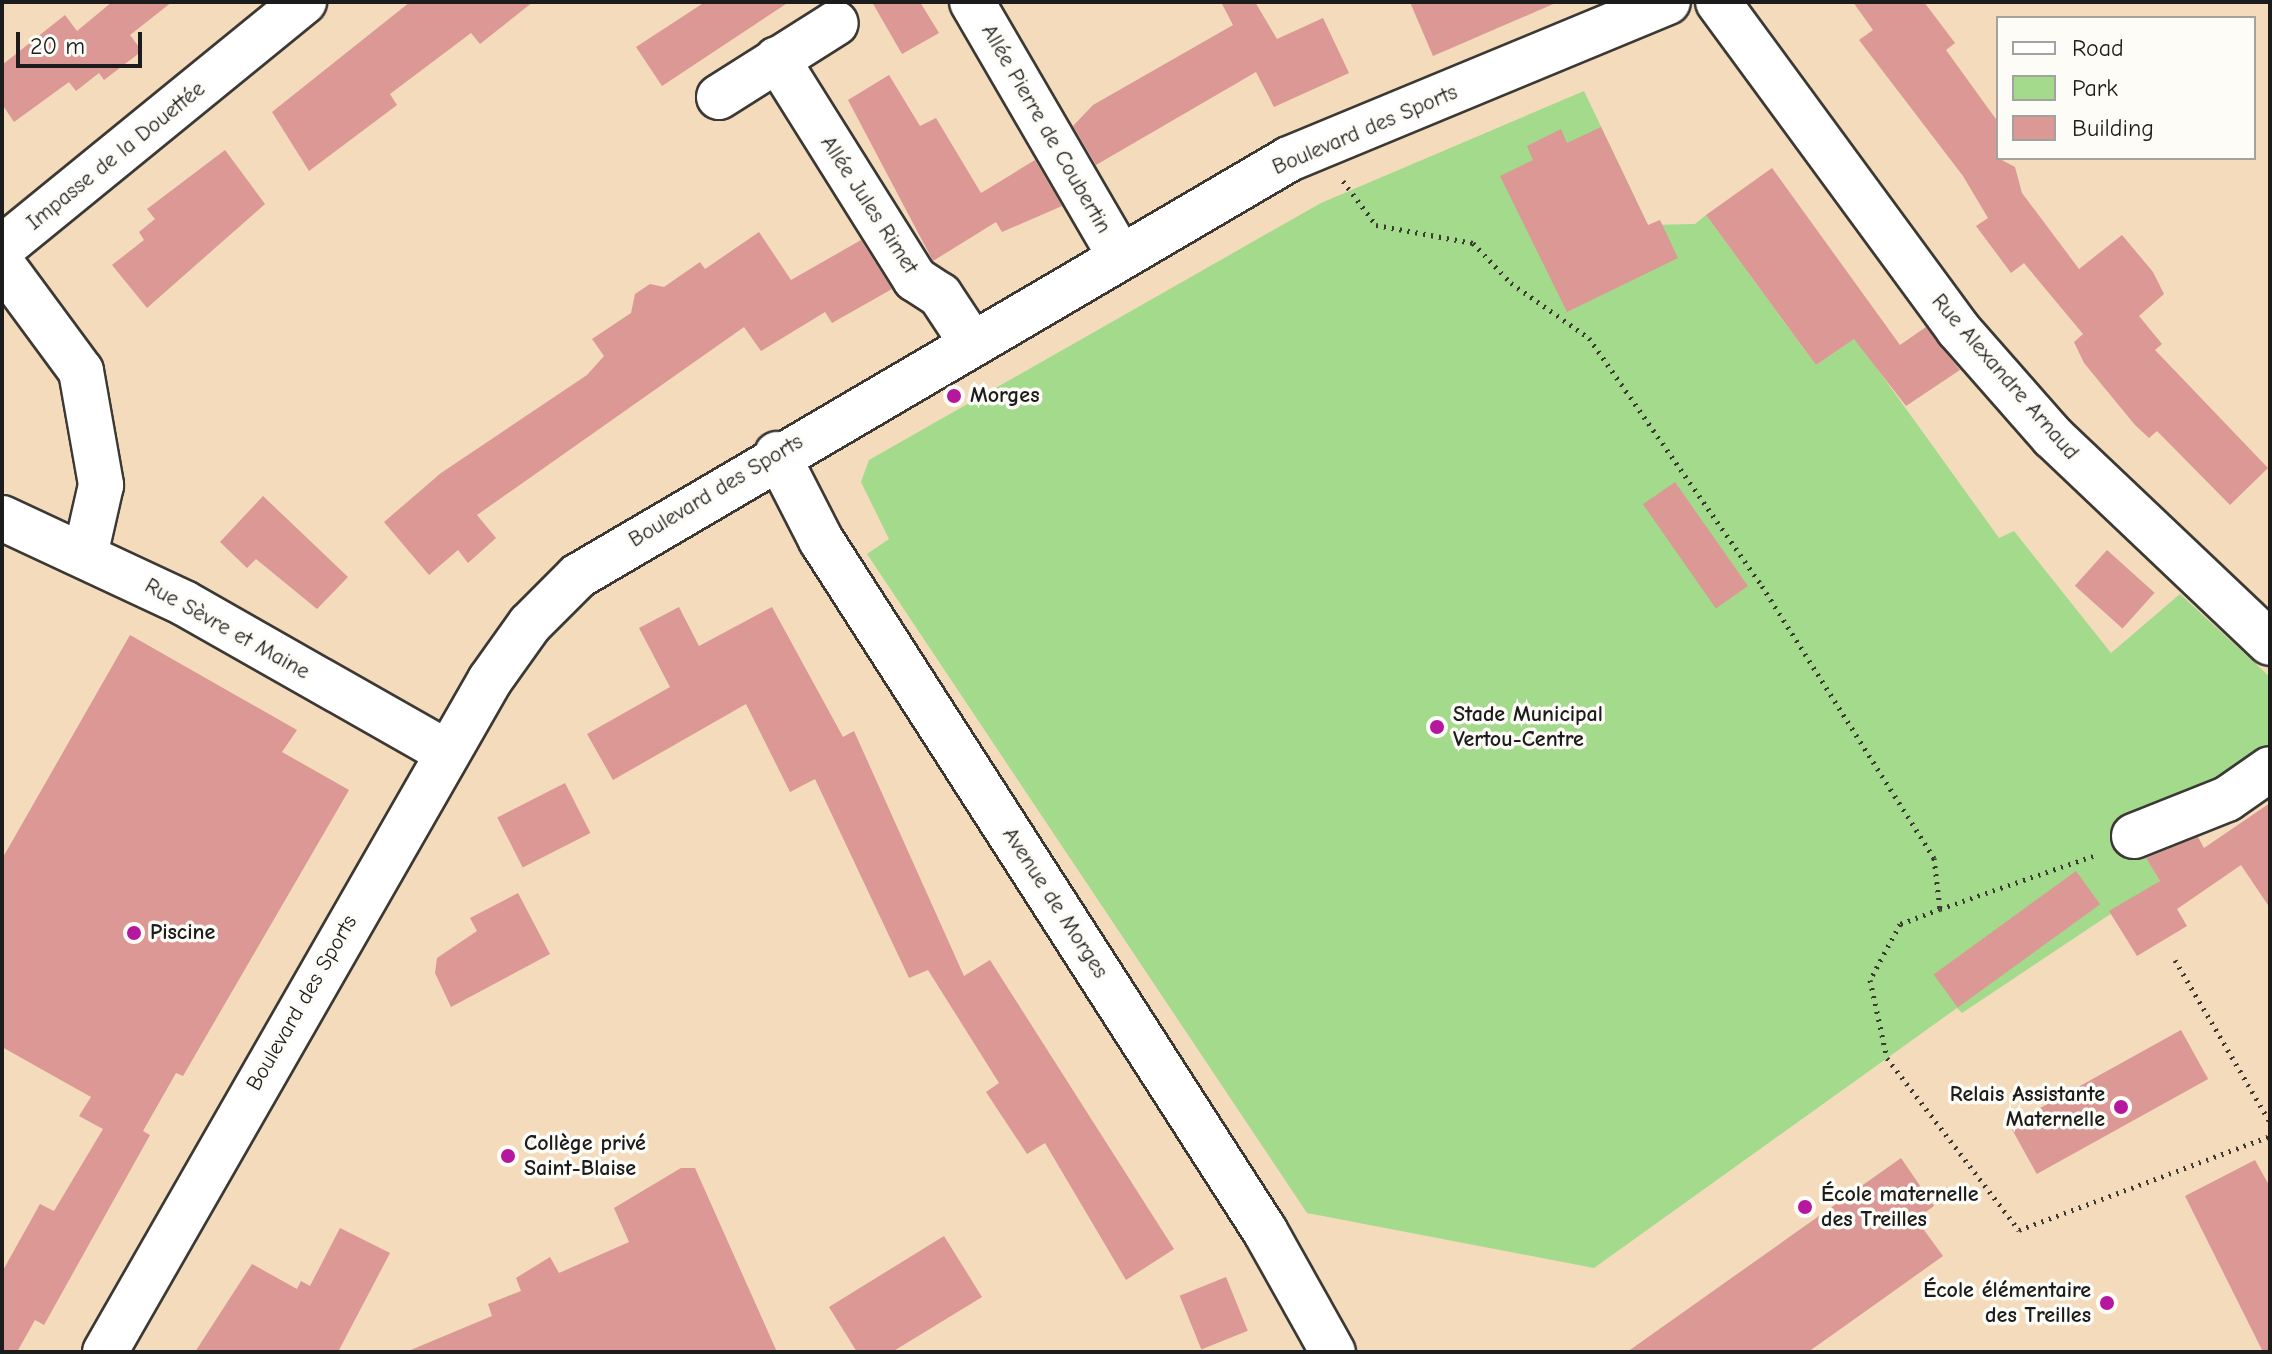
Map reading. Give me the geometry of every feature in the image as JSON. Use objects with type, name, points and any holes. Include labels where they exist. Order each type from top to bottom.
[{"type":"street","name":"Impasse de la Douettée","points":[[2,248],[304,2]]},
{"type":"street","name":"Allée Pierre de Coubertin","points":[[972,2],[1119,255]]},
{"type":"street","name":"Boulevard des Sports","points":[[105,1352],[446,752],[530,624],[578,576],[777,454],[1119,255],[1323,145],[1668,2]]},
{"type":"street","name":"Rue Alexandre Arnaud","points":[[1718,2],[1958,329],[2053,437],[2270,643]]},
{"type":"street","points":[[719,97],[836,23]]},
{"type":"street","name":"Allée Jules Rimet","points":[[777,59],[915,279],[940,295],[971,342]]},
{"type":"street","points":[[2,264],[81,371],[101,485],[86,551]]},
{"type":"street","name":"Avenue de Morges","points":[[777,454],[821,540],[1265,1231],[1333,1352]]},
{"type":"street","name":"Rue Sèvre et Maine","points":[[2,518],[86,551],[446,752]]},
{"type":"street","points":[[2134,836],[2227,799],[2270,769]]},
{"type":"path","points":[[1323,145],[1358,209],[1376,225],[1473,243],[1511,283],[1589,338],[1762,586],[1934,858],[1940,909]]},
{"type":"path","points":[[2134,836],[1900,924],[1870,980],[1887,1058],[2019,1230],[2270,1136]]},
{"type":"path","points":[[2175,960],[2270,1122]]},
{"type":"green space","points":[[1584,91],[1648,225],[1695,224],[1706,215],[1816,365],[1855,338],[1999,538],[2014,531],[2111,653],[2180,594],[2270,677],[2270,758],[2139,846],[2160,881],[1962,1013],[1957,1008],[1594,1268],[1307,1213],[867,554],[889,539],[861,482],[869,460],[1321,203]]},
{"type":"building","points":[[112,2],[172,2],[130,35],[142,51],[104,80],[99,73],[76,91],[69,82],[14,122],[2,104],[2,65],[65,15],[77,31]]},
{"type":"building","points":[[410,2],[533,2],[480,44],[471,33],[390,94],[397,105],[309,171],[272,112]]},
{"type":"building","points":[[705,2],[789,2],[662,86],[636,47]]},
{"type":"building","points":[[872,2],[920,2],[939,33],[902,54]]},
{"type":"building","points":[[1221,2],[1255,2],[1277,39],[1323,18],[1349,73],[1274,107],[1256,72],[1096,165],[1073,126],[1093,105],[1233,25]]},
{"type":"building","points":[[1410,2],[1558,2],[1433,56]]},
{"type":"building","points":[[1853,2],[1924,2],[1955,43],[1946,50],[1996,119],[1996,160],[2015,167],[2022,193],[2079,269],[2122,235],[2153,272],[2164,294],[2139,316],[2162,344],[2155,350],[2268,468],[2230,505],[2157,431],[2149,438],[2135,425],[2084,363],[2074,342],[2083,334],[2024,263],[2011,273],[1976,226],[1988,218],[1963,176],[1859,40],[1873,30]]},
{"type":"building","points":[[889,75],[920,126],[936,118],[981,193],[1035,160],[1062,206],[1002,232],[996,222],[933,261],[848,100]]},
{"type":"building","points":[[1601,127],[1648,225],[1660,220],[1678,258],[1567,312],[1500,176],[1533,160],[1527,146],[1561,129],[1567,143]]},
{"type":"building","points":[[225,150],[265,204],[147,308],[112,265],[144,240],[139,232],[155,219],[147,209]]},
{"type":"building","points":[[1772,168],[1900,345],[1926,327],[1960,370],[1906,406],[1854,339],[1816,365],[1706,215]]},
{"type":"building","points":[[759,232],[791,280],[861,240],[892,289],[832,323],[825,312],[761,351],[744,327],[477,515],[496,538],[468,563],[458,550],[429,575],[384,522],[441,473],[587,375],[604,356],[592,339],[631,313],[635,294],[650,284],[664,287],[700,262],[705,269]]},
{"type":"building","points":[[1675,482],[1748,586],[1716,608],[1643,504]]},
{"type":"building","points":[[263,496],[348,577],[317,609],[256,559],[247,568],[220,542]]},
{"type":"building","points":[[2107,550],[2155,593],[2122,628],[2075,586]]},
{"type":"building","points":[[679,607],[699,646],[772,607],[843,737],[854,731],[964,976],[990,960],[1174,1249],[1126,1280],[1045,1143],[1027,1154],[986,1092],[999,1083],[928,970],[909,978],[815,779],[790,792],[746,704],[613,780],[587,734],[670,687],[639,628]]},
{"type":"building","name":"Piscine","points":[[130,635],[297,730],[282,752],[349,790],[183,1076],[176,1073],[143,1131],[150,1135],[44,1325],[35,1320],[17,1352],[2,1352],[2,1272],[40,1204],[54,1211],[103,1129],[79,1116],[91,1097],[2,1047],[2,859]]},
{"type":"building","points":[[565,783],[590,833],[523,867],[497,818]]},
{"type":"building","points":[[2270,803],[2270,908],[2241,865],[2177,909],[2187,926],[2137,956],[2109,911],[2160,881],[2146,858],[2198,837],[2204,848]]},
{"type":"building","points":[[2076,871],[2100,904],[1958,1008],[1934,974]]},
{"type":"building","points":[[518,893],[550,954],[451,1007],[435,973],[437,958],[477,931],[470,918]]},
{"type":"building","name":"Relais Assistante Maternelle","points":[[2181,1030],[2208,1079],[2037,1174],[2010,1125]]},
{"type":"building","points":[[1901,1158],[1934,1206],[1916,1219],[1943,1256],[1849,1323],[1808,1352],[1627,1352]]},
{"type":"building","points":[[2255,1160],[2270,1187],[2270,1352],[2263,1352],[2185,1196]]},
{"type":"building","points":[[681,1168],[695,1168],[777,1352],[406,1352],[492,1316],[488,1304],[521,1291],[516,1278],[550,1257],[559,1273],[629,1242],[614,1208]]},
{"type":"building","points":[[340,1228],[390,1253],[338,1352],[195,1352],[252,1264],[297,1289],[301,1281],[310,1286]]},
{"type":"building","points":[[944,1236],[982,1297],[892,1352],[857,1352],[829,1307]]},
{"type":"building","points":[[1226,1277],[1248,1331],[1201,1350],[1180,1296]]},
{"type":"place","name":"Morges","points":[[954,396]]},
{"type":"place","name":"Stade Municipal Vertou-Centre","points":[[1437,727]]},
{"type":"place","name":"Piscine","points":[[134,933]]},
{"type":"place","name":"Relais Assistante Maternelle","points":[[2121,1107]]},
{"type":"place","name":"Collège privé Saint-Blaise","points":[[508,1156]]},
{"type":"place","name":"École maternelle des Treilles","points":[[1805,1207]]},
{"type":"place","name":"École élémentaire des Treilles","points":[[2107,1303]]}]
